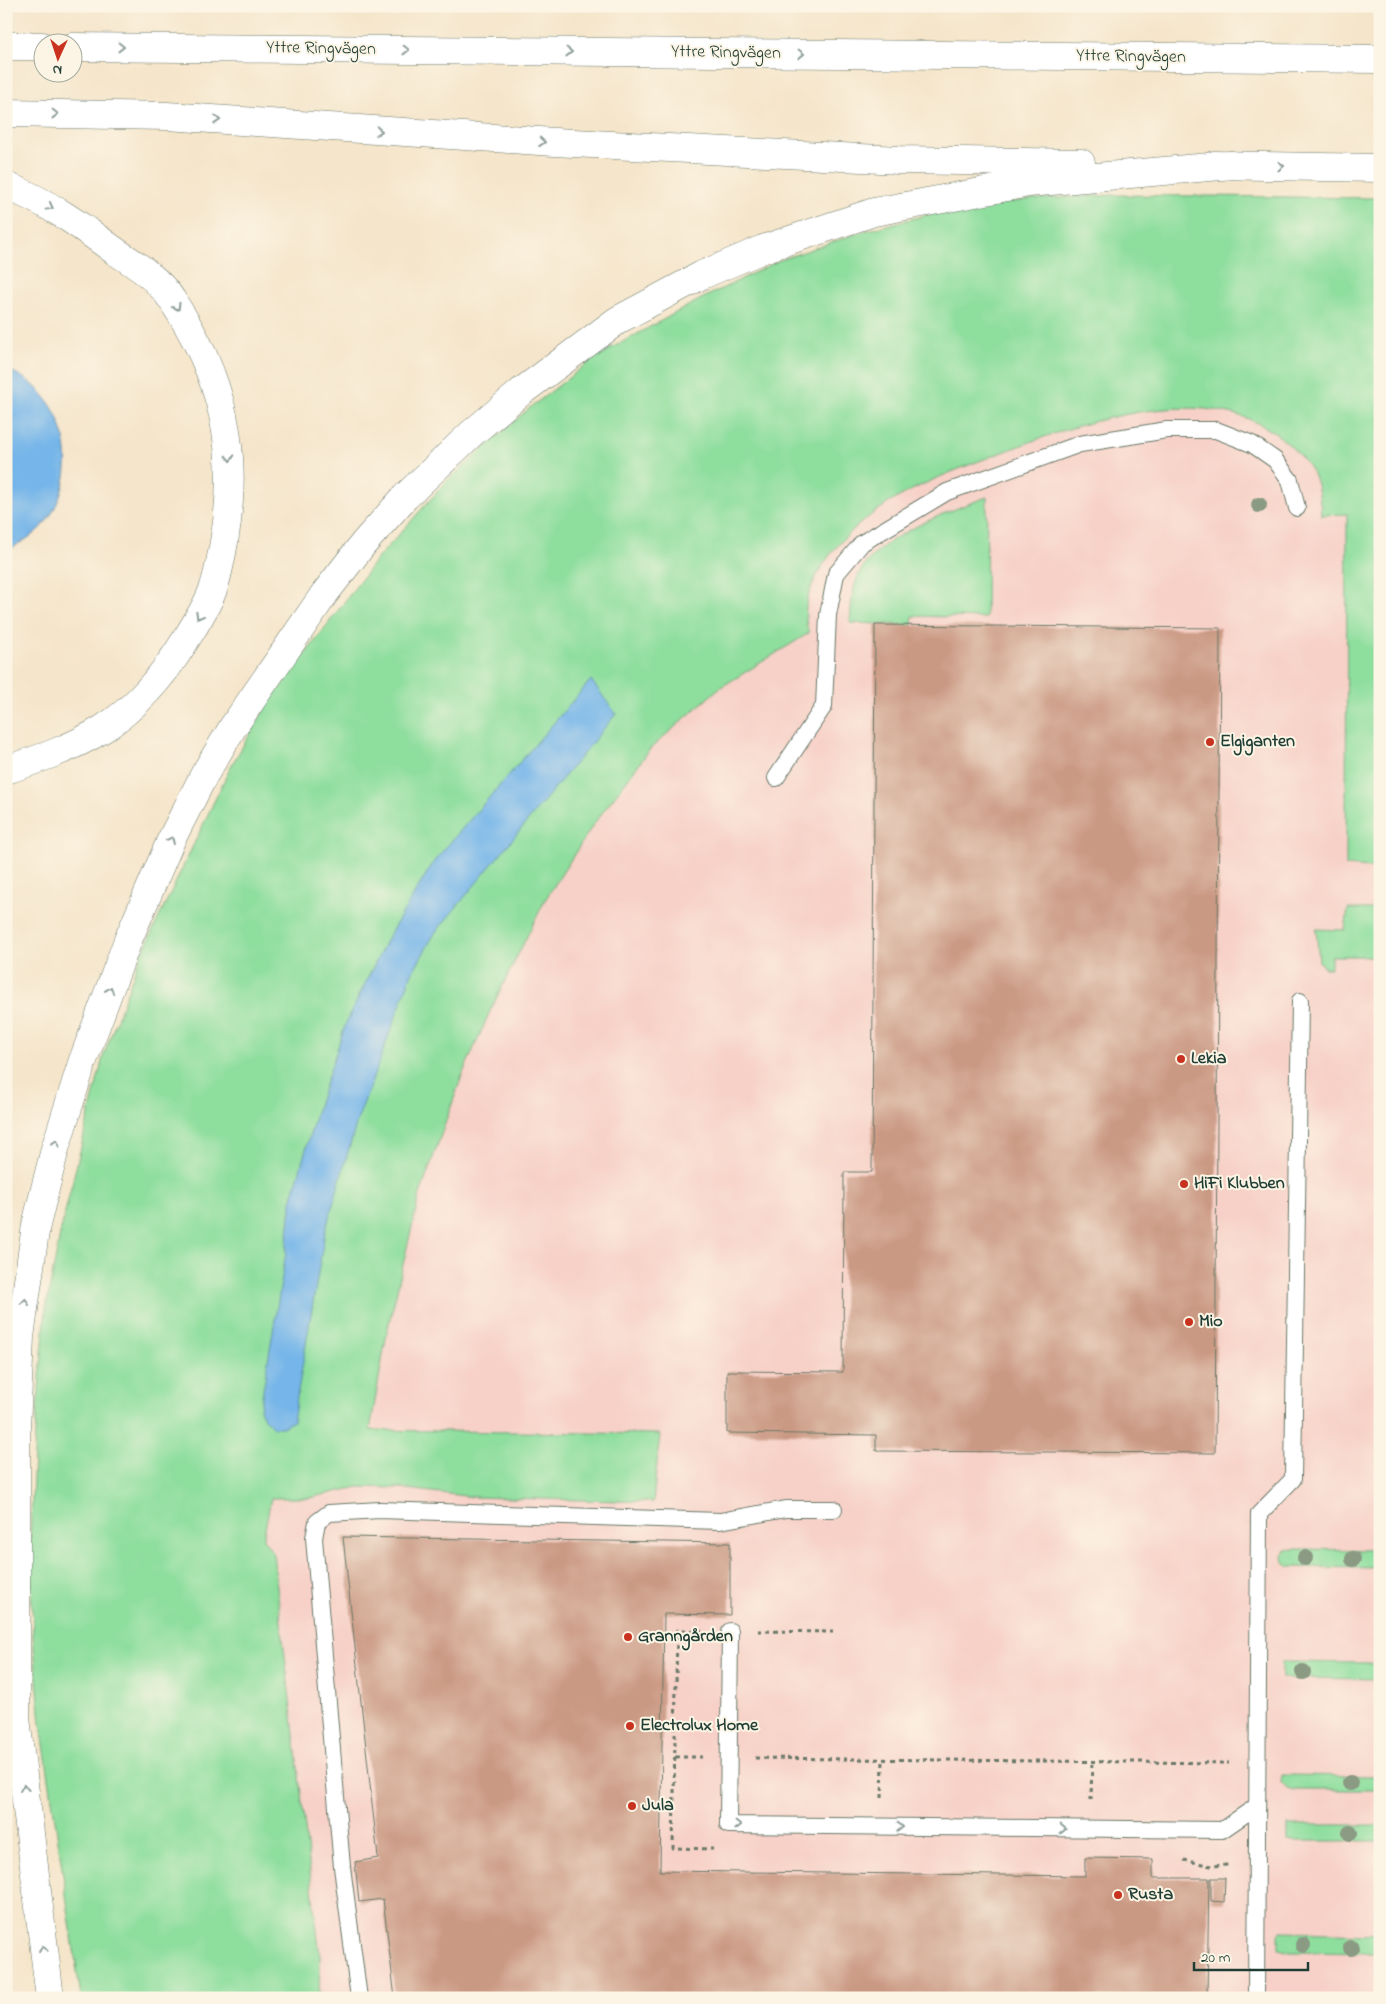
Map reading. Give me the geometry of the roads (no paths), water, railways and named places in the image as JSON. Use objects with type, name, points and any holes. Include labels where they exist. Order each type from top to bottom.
[{"type":"highway","points":[[6,46],[32,46]]},
{"type":"highway","name":"Yttre Ringvägen","points":[[82,47],[1380,60]]},
{"type":"highway","points":[[6,113],[167,116],[554,142],[899,160],[1380,168]]},
{"type":"highway","points":[[50,1998],[16,1718],[16,1428],[20,1337],[36,1224],[55,1149],[82,1063],[125,949],[171,840],[204,775],[263,681],[364,543],[405,497],[442,461],[521,392],[618,320],[702,275],[763,249],[874,212],[1028,183],[1232,165]]},
{"type":"highway","points":[[6,186],[23,192],[77,222],[145,271],[172,298],[198,345],[218,395],[230,451],[231,487],[228,519],[212,592],[172,661],[125,711],[102,730],[74,744],[6,770]]},
{"type":"highway","points":[[6,1680],[16,1718]]},
{"type":"lane","points":[[776,778],[824,706],[828,615],[836,574],[862,543],[947,492],[1080,444],[1167,430],[1216,430],[1252,444],[1275,460],[1290,480],[1297,508]]},
{"type":"lane","points":[[1256,1998],[1259,1514],[1293,1479],[1300,1001]]},
{"type":"lane","points":[[359,1998],[342,1867],[314,1548],[317,1522],[329,1513],[380,1510],[720,1521],[786,1509],[834,1509]]},
{"type":"lane","points":[[730,1631],[728,1825],[1222,1830],[1257,1806]]},
{"type":"water","points":[[6,369],[26,380],[42,394],[55,412],[62,432],[66,453],[65,475],[60,496],[50,516],[36,532],[6,551]]},
{"type":"water","points":[[591,680],[616,714],[435,933],[412,973],[357,1121],[325,1232],[293,1421],[283,1427],[273,1427],[264,1418],[260,1409],[286,1253],[292,1198],[319,1103],[346,1023],[388,937],[435,860]]},
{"type":"place","name":"Elgiganten","points":[[1210,742]]},
{"type":"place","name":"Lekia","points":[[1181,1059]]},
{"type":"place","name":"HiFi Klubben","points":[[1184,1184]]},
{"type":"place","name":"Mio","points":[[1189,1322]]},
{"type":"place","name":"Granngården","points":[[628,1637]]},
{"type":"place","name":"Electrolux Home","points":[[630,1726]]},
{"type":"place","name":"Jula","points":[[632,1806]]},
{"type":"place","name":"Rusta","points":[[1118,1895]]}]
